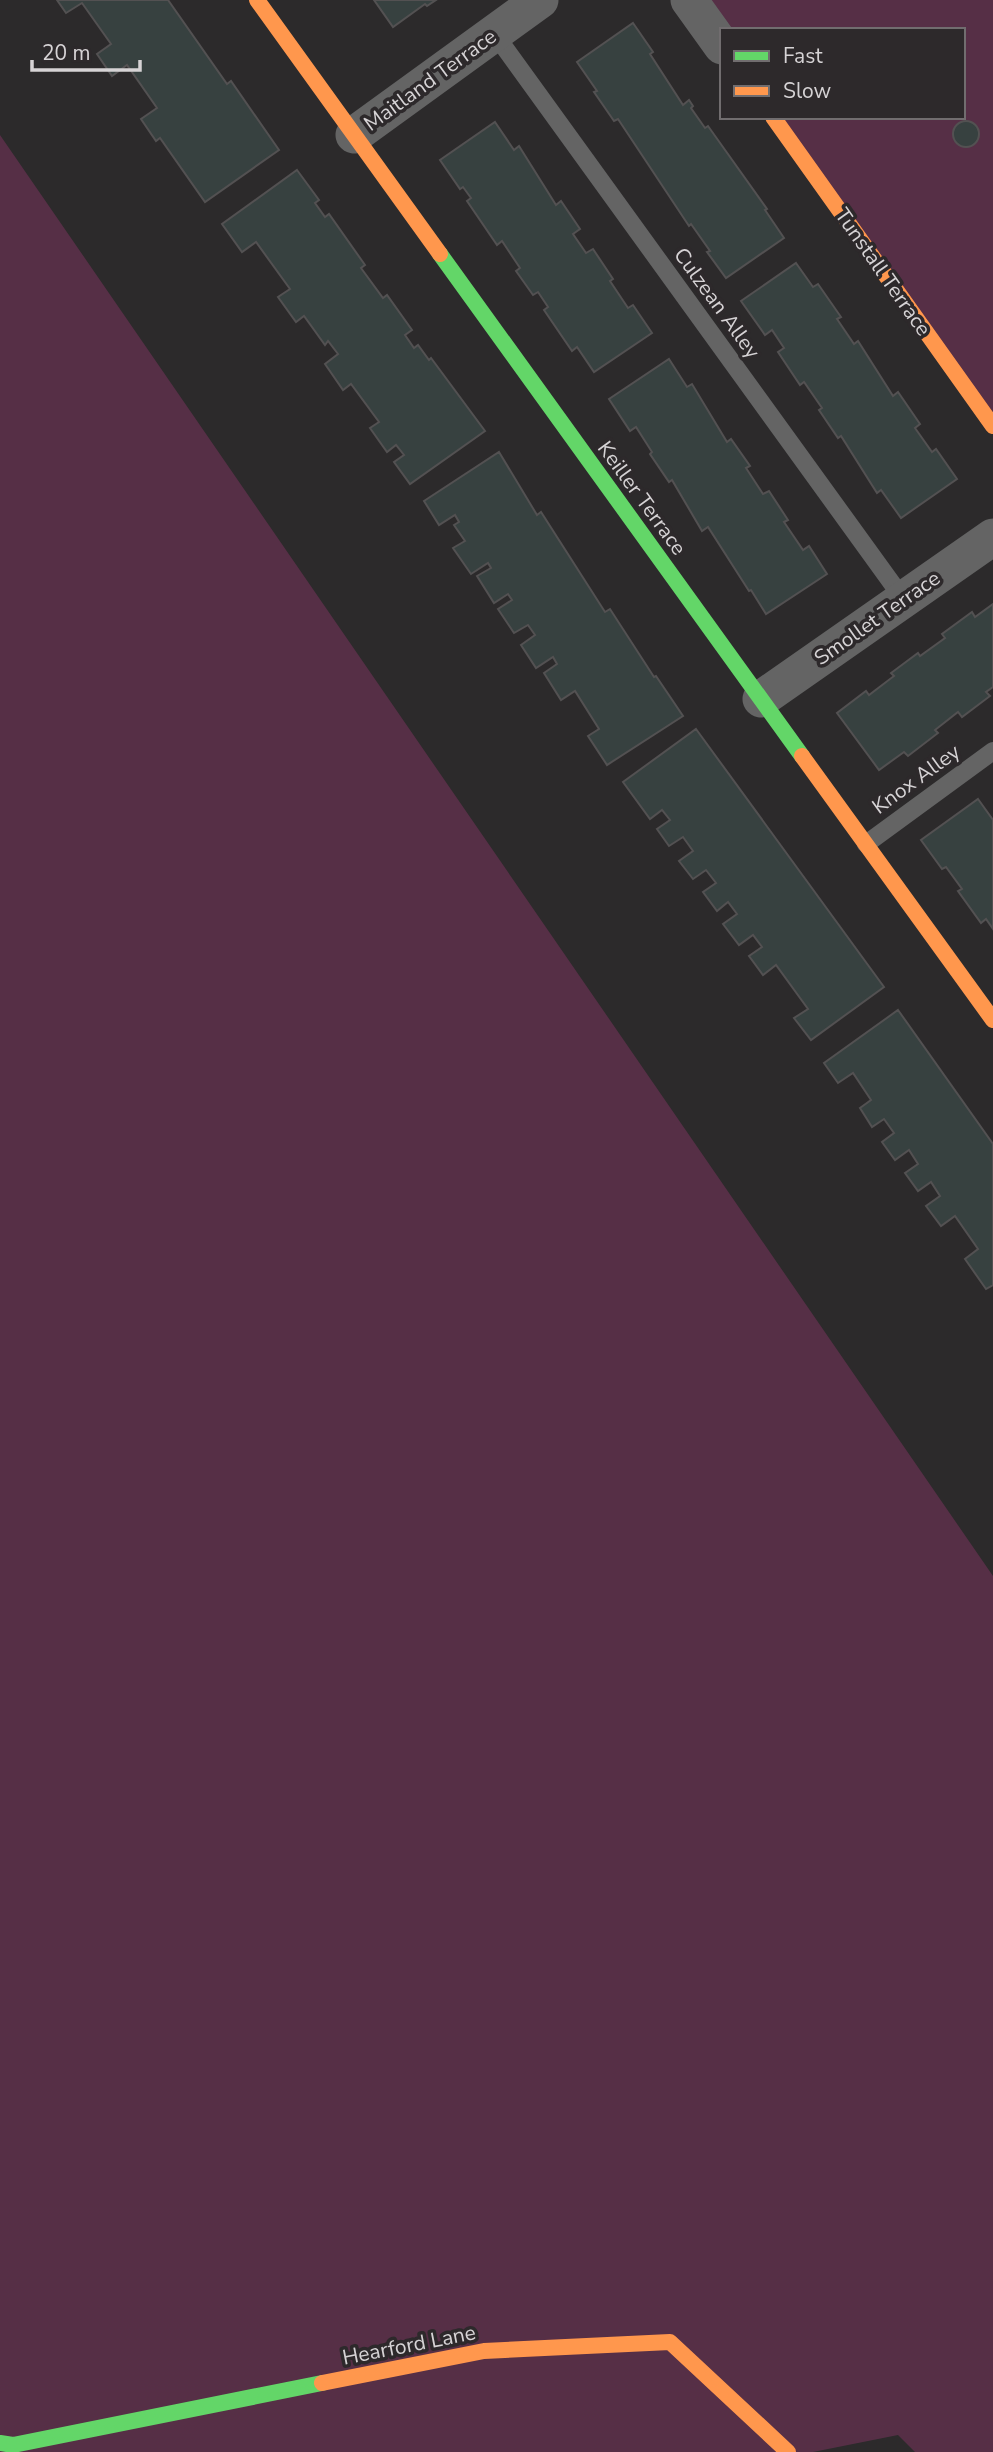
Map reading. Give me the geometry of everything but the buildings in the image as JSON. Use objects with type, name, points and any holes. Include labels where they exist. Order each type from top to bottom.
[{"type":"street","name":"Keiller Terrace","points":[[257,0],[993,1020]]},
{"type":"street","name":"Maitland Terrace","points":[[354,135],[540,0]]},
{"type":"street","points":[[689,0],[720,43]]},
{"type":"street","name":"Tunstall Terrace","points":[[774,119],[993,426]]},
{"type":"street","name":"Smollet Terrace","points":[[761,699],[993,537]]},
{"type":"street","name":"Hearford Lane","points":[[0,2443],[13,2445],[484,2351],[670,2342],[789,2452]]},
{"type":"lane","name":"Culzean Alley","points":[[494,33],[904,600]]},
{"type":"lane","name":"Knox Alley","points":[[866,844],[993,751]]},
{"type":"shaded area","points":[[689,0],[993,0],[993,426],[774,119],[965,119],[965,28],[720,28]]},
{"type":"shaded area","points":[[0,135],[993,1576],[993,2452],[915,2452],[898,2435],[813,2452],[0,2452]]},
{"type":"traffic: fast","points":[[440,254],[802,756]]},
{"type":"traffic: fast","points":[[0,2443],[13,2445],[322,2383]]},
{"type":"traffic: slow","points":[[257,0],[440,254]]},
{"type":"traffic: slow","points":[[774,119],[993,426]]},
{"type":"traffic: slow","points":[[802,756],[993,1020]]},
{"type":"traffic: slow","points":[[322,2383],[484,2351],[670,2342],[788,2452]]}]
